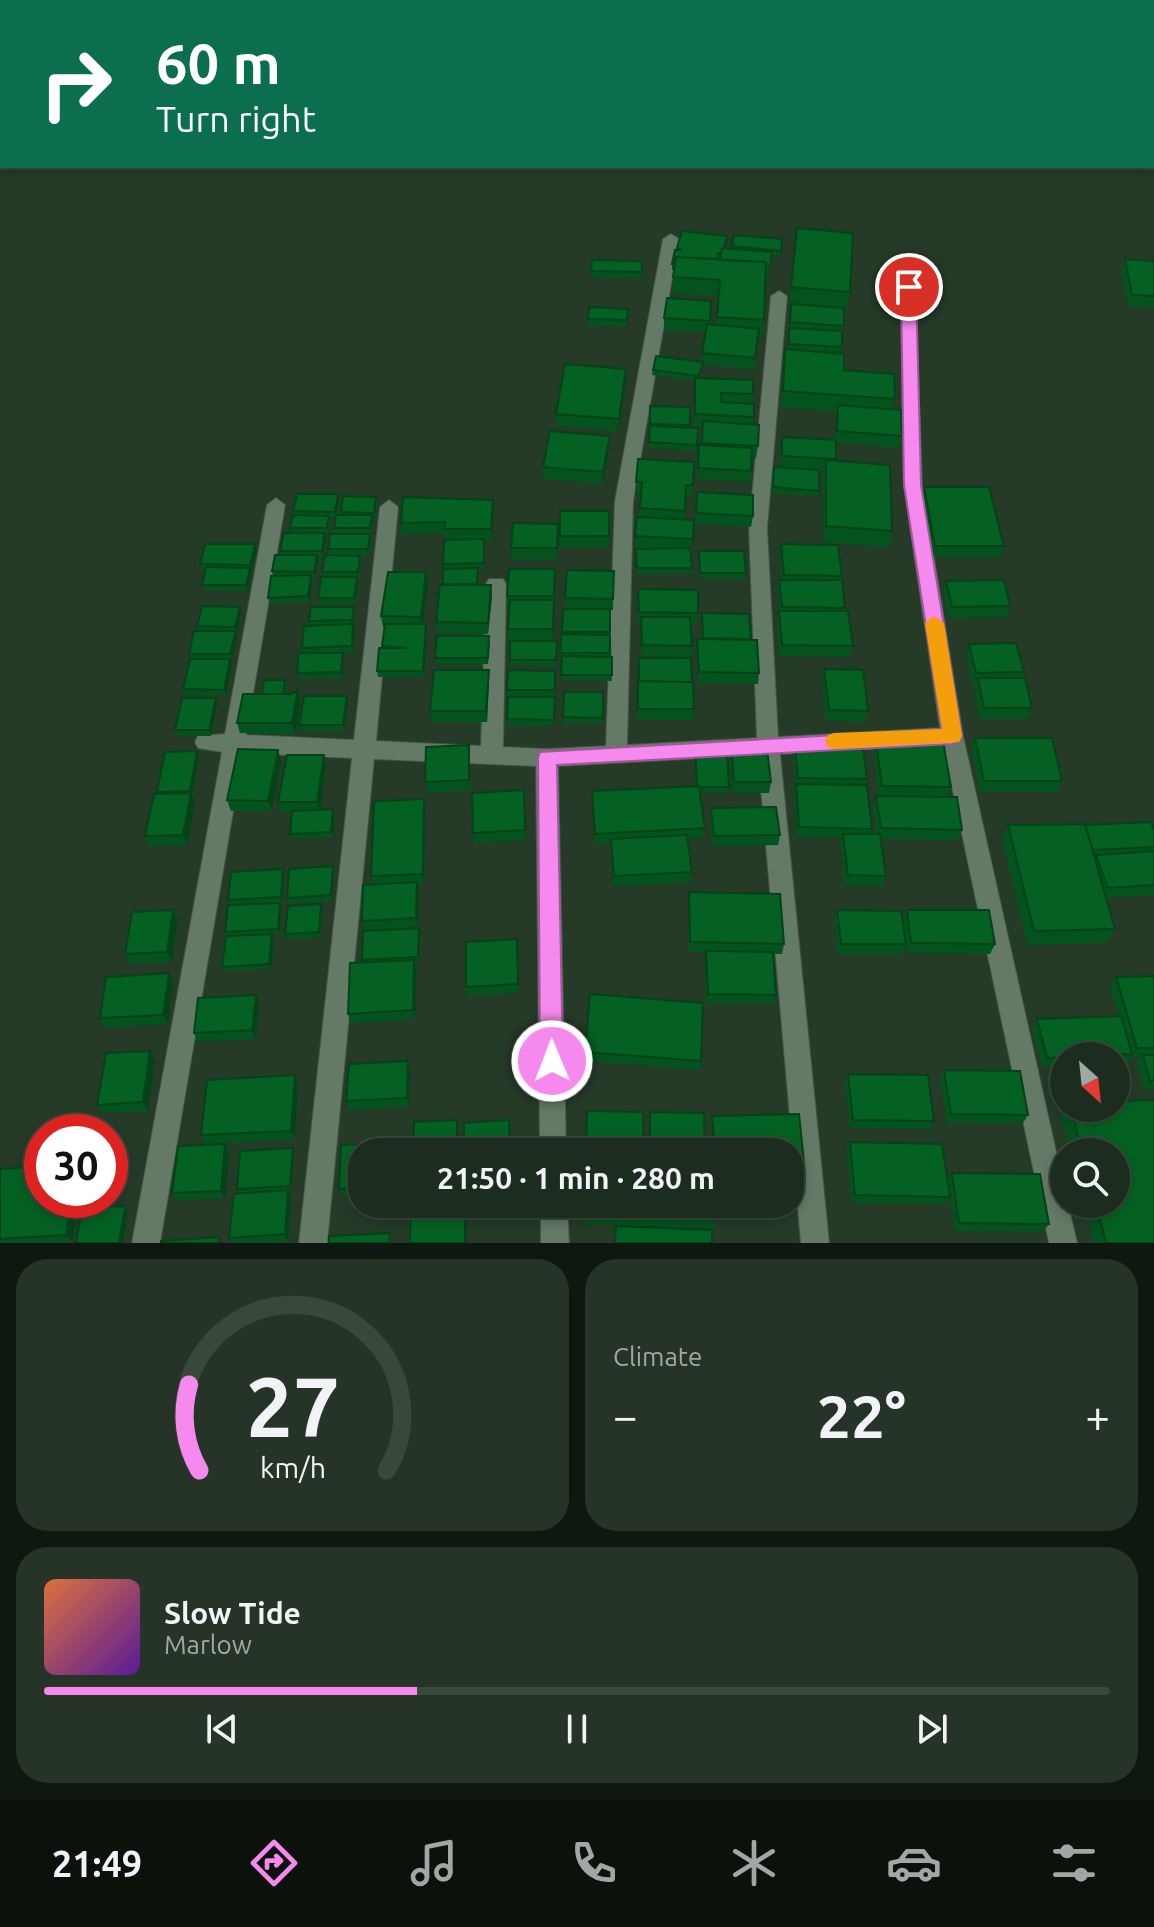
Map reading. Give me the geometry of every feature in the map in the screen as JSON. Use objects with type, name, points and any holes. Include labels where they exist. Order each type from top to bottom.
[{"type":"street","points":[[616,753],[624,501],[671,239]]},
{"type":"street","points":[[908,259],[913,485],[952,736],[1063,1243]]},
{"type":"street","points":[[779,296],[758,528],[768,744],[815,1243]]},
{"type":"street","points":[[146,1243],[276,505]]},
{"type":"street","points":[[313,1243],[389,507]]},
{"type":"street","points":[[492,755],[496,584]]},
{"type":"street","points":[[206,742],[547,758],[952,736]]},
{"type":"street","points":[[547,758],[553,1138]]},
{"type":"street","points":[[554,1218],[555,1243]]},
{"type":"building","points":[[797,228],[853,233],[850,292],[791,287]]},
{"type":"building","points":[[682,231],[727,236],[724,248],[717,259],[676,257],[675,264],[672,264],[675,250],[682,250],[677,248]]},
{"type":"building","points":[[734,235],[782,239],[781,251],[732,246]]},
{"type":"building","points":[[722,248],[772,252],[770,267],[766,267],[766,262],[720,260]]},
{"type":"building","points":[[676,257],[766,262],[764,320],[717,317],[720,280],[673,277]]},
{"type":"building","points":[[1125,259],[1154,261],[1154,296],[1132,295]]},
{"type":"building","points":[[592,260],[642,261],[642,272],[591,271]]},
{"type":"building","points":[[667,298],[711,301],[710,321],[664,318]]},
{"type":"building","points":[[791,304],[844,308],[844,326],[790,322]]},
{"type":"building","points":[[589,307],[628,309],[627,320],[588,319]]},
{"type":"building","points":[[707,324],[759,329],[755,358],[702,353]]},
{"type":"building","points":[[789,328],[842,331],[842,347],[789,344]]},
{"type":"building","points":[[785,349],[844,354],[844,370],[894,374],[895,399],[783,391]]},
{"type":"building","points":[[656,356],[703,362],[699,376],[653,370]]},
{"type":"building","points":[[565,364],[626,369],[619,419],[556,414]]},
{"type":"building","points":[[695,378],[753,380],[753,394],[721,393],[721,402],[754,404],[754,417],[695,414]]},
{"type":"building","points":[[838,405],[901,410],[902,436],[837,431]]},
{"type":"building","points":[[650,406],[690,407],[690,425],[650,424]]},
{"type":"building","points":[[703,421],[759,425],[758,446],[702,443]]},
{"type":"building","points":[[650,426],[698,428],[697,445],[649,442]]},
{"type":"building","points":[[550,431],[610,436],[603,472],[543,467]]},
{"type":"building","points":[[782,437],[836,440],[836,459],[782,456]]},
{"type":"building","points":[[699,445],[752,448],[751,471],[698,468]]},
{"type":"building","points":[[638,459],[694,462],[693,485],[686,485],[685,511],[640,508],[642,482],[636,482]]},
{"type":"building","points":[[826,460],[890,465],[892,531],[826,526]]},
{"type":"building","points":[[774,467],[819,470],[819,491],[773,487]]},
{"type":"building","points":[[924,487],[989,487],[1004,546],[935,546]]},
{"type":"building","points":[[697,492],[753,495],[753,516],[696,513]]},
{"type":"building","points":[[297,494],[338,494],[335,512],[293,511]]},
{"type":"building","points":[[343,496],[376,497],[374,513],[341,512]]},
{"type":"building","points":[[403,497],[493,500],[491,529],[444,529],[445,522],[401,523]]},
{"type":"building","points":[[560,511],[609,511],[609,536],[560,536]]},
{"type":"building","points":[[293,515],[329,516],[327,528],[290,528]]},
{"type":"building","points":[[336,515],[372,515],[370,528],[334,528]]},
{"type":"building","points":[[637,517],[694,520],[693,539],[635,536]]},
{"type":"building","points":[[513,523],[558,524],[557,548],[511,548]]},
{"type":"building","points":[[284,533],[325,533],[322,551],[280,551]]},
{"type":"building","points":[[330,534],[370,534],[368,549],[328,549]]},
{"type":"building","points":[[484,539],[484,563],[443,564],[444,540]]},
{"type":"building","points":[[205,544],[255,544],[250,565],[200,564]]},
{"type":"building","points":[[781,544],[838,545],[842,576],[784,575]]},
{"type":"building","points":[[690,548],[692,568],[637,568],[636,549]]},
{"type":"building","points":[[699,551],[744,551],[746,573],[700,573]]},
{"type":"building","points":[[275,555],[317,555],[314,572],[272,571]]},
{"type":"building","points":[[325,555],[360,556],[358,572],[322,572]]},
{"type":"building","points":[[206,567],[250,568],[246,585],[202,585]]},
{"type":"building","points":[[478,568],[477,584],[443,585],[443,569]]},
{"type":"building","points":[[509,569],[555,569],[554,596],[507,596]]},
{"type":"building","points":[[567,570],[614,571],[613,599],[565,598]]},
{"type":"building","points":[[388,572],[426,572],[421,617],[381,616]]},
{"type":"building","points":[[311,575],[308,596],[268,598],[271,576]]},
{"type":"building","points":[[321,577],[357,577],[354,598],[318,598]]},
{"type":"building","points":[[779,580],[842,580],[845,608],[782,607]]},
{"type":"building","points":[[1004,580],[1010,606],[952,607],[946,581]]},
{"type":"building","points":[[440,584],[491,585],[488,623],[436,622]]},
{"type":"building","points":[[638,589],[698,590],[698,613],[639,612]]},
{"type":"building","points":[[510,600],[554,600],[553,629],[508,629]]},
{"type":"building","points":[[202,606],[240,607],[235,627],[197,626]]},
{"type":"building","points":[[311,607],[354,607],[352,620],[309,621]]},
{"type":"building","points":[[563,609],[610,609],[610,632],[562,632]]},
{"type":"building","points":[[779,611],[848,611],[853,646],[782,645]]},
{"type":"building","points":[[702,613],[749,614],[751,639],[703,638]]},
{"type":"building","points":[[641,617],[690,617],[692,646],[642,645]]},
{"type":"building","points":[[353,624],[352,646],[302,648],[304,626]]},
{"type":"building","points":[[385,624],[426,624],[423,671],[377,671],[379,648],[407,648],[382,646]]},
{"type":"building","points":[[194,631],[236,631],[230,654],[189,654]]},
{"type":"building","points":[[561,634],[610,635],[610,653],[560,653]]},
{"type":"building","points":[[437,636],[489,636],[488,658],[435,658]]},
{"type":"building","points":[[697,639],[757,640],[759,673],[699,672]]},
{"type":"building","points":[[510,641],[557,641],[556,660],[510,660]]},
{"type":"building","points":[[1016,643],[1024,672],[976,673],[969,644]]},
{"type":"building","points":[[299,653],[343,653],[341,672],[297,673]]},
{"type":"building","points":[[562,656],[612,657],[612,675],[561,675]]},
{"type":"building","points":[[639,658],[691,658],[692,682],[639,681]]},
{"type":"building","points":[[190,659],[230,659],[224,690],[183,689]]},
{"type":"building","points":[[824,669],[863,670],[868,711],[829,710]]},
{"type":"building","points":[[434,670],[489,670],[486,711],[430,711]]},
{"type":"building","points":[[508,670],[555,671],[555,690],[507,690]]},
{"type":"building","points":[[978,678],[1025,678],[1032,708],[984,708]]},
{"type":"building","points":[[264,680],[285,680],[283,694],[262,694]]},
{"type":"building","points":[[638,681],[693,682],[694,709],[638,709]]},
{"type":"building","points":[[298,690],[292,723],[237,723],[243,694],[292,694]]},
{"type":"building","points":[[564,692],[603,692],[603,718],[563,717]]},
{"type":"building","points":[[304,696],[347,696],[343,725],[299,725]]},
{"type":"building","points":[[508,697],[555,697],[554,720],[507,719]]},
{"type":"building","points":[[182,698],[216,698],[209,730],[175,730]]},
{"type":"building","points":[[794,738],[862,739],[867,779],[798,778]]},
{"type":"building","points":[[975,738],[1052,738],[1062,781],[984,781]]},
{"type":"building","points":[[876,740],[943,741],[951,787],[882,786]]},
{"type":"building","points":[[766,741],[771,782],[734,782],[731,742]]},
{"type":"building","points":[[469,745],[469,780],[425,782],[426,747]]},
{"type":"building","points":[[695,748],[727,748],[729,787],[697,786]]},
{"type":"building","points":[[238,749],[278,750],[268,801],[227,800]]},
{"type":"building","points":[[197,751],[190,791],[157,792],[165,752]]},
{"type":"building","points":[[287,755],[324,755],[317,802],[278,802]]},
{"type":"building","points":[[796,784],[867,785],[872,829],[799,827]]},
{"type":"building","points":[[699,786],[705,828],[595,834],[592,791]]},
{"type":"building","points":[[524,790],[525,830],[473,833],[472,793]]},
{"type":"building","points":[[191,793],[183,835],[145,836],[154,794]]},
{"type":"building","points":[[876,796],[957,797],[962,830],[881,828]]},
{"type":"building","points":[[424,799],[423,874],[371,876],[374,801]]},
{"type":"building","points":[[776,807],[780,835],[714,836],[711,808]]},
{"type":"building","points":[[333,809],[331,832],[290,834],[292,811]]},
{"type":"building","points":[[1151,822],[1154,847],[1093,850],[1085,825]]},
{"type":"building","points":[[1085,824],[1115,929],[1034,931],[1008,825]]},
{"type":"building","points":[[843,834],[880,834],[886,876],[848,875]]},
{"type":"building","points":[[687,835],[692,872],[614,876],[611,839]]},
{"type":"building","points":[[1154,851],[1154,885],[1108,888],[1096,855]]},
{"type":"building","points":[[333,866],[331,895],[287,898],[289,869]]},
{"type":"building","points":[[283,869],[281,897],[228,900],[231,872]]},
{"type":"building","points":[[417,882],[416,918],[362,921],[363,885]]},
{"type":"building","points":[[689,892],[780,894],[784,944],[690,942]]},
{"type":"building","points":[[280,903],[278,929],[225,932],[228,905]]},
{"type":"building","points":[[321,904],[319,932],[285,934],[288,906]]},
{"type":"building","points":[[173,910],[167,952],[125,954],[132,912]]},
{"type":"building","points":[[837,910],[901,911],[906,944],[841,944]]},
{"type":"building","points":[[907,910],[989,910],[995,944],[911,943]]},
{"type":"building","points":[[419,928],[418,957],[362,960],[363,931]]},
{"type":"building","points":[[272,934],[269,964],[222,967],[226,936]]},
{"type":"building","points":[[517,939],[518,984],[466,987],[466,942]]},
{"type":"building","points":[[706,951],[773,952],[776,995],[708,994]]},
{"type":"building","points":[[414,960],[413,1010],[348,1014],[350,963]]},
{"type":"building","points":[[169,973],[163,1015],[100,1018],[106,977]]},
{"type":"building","points":[[1154,976],[1154,1048],[1137,1048],[1116,977]]},
{"type":"building","points":[[590,994],[703,1003],[701,1061],[585,1052]]},
{"type":"building","points":[[256,995],[252,1030],[194,1033],[198,998]]},
{"type":"building","points":[[1121,1016],[1129,1042],[1050,1042],[1050,1058],[1047,1058],[1037,1019]]},
{"type":"building","points":[[150,1051],[143,1102],[97,1105],[106,1053]]},
{"type":"building","points":[[1143,1055],[1154,1055],[1154,1080],[1150,1081]]},
{"type":"building","points":[[408,1061],[407,1098],[346,1101],[349,1064]]},
{"type":"building","points":[[944,1070],[1020,1071],[1028,1115],[951,1114]]},
{"type":"building","points":[[848,1074],[928,1075],[934,1121],[853,1120]]},
{"type":"building","points":[[295,1075],[291,1131],[201,1135],[207,1080]]},
{"type":"building","points":[[1154,1100],[1154,1243],[1106,1243],[1100,1218],[1130,1218],[1130,1138],[1078,1138],[1074,1122],[1130,1122],[1130,1101]]},
{"type":"building","points":[[587,1111],[643,1112],[644,1138],[586,1138]]},
{"type":"building","points":[[650,1112],[704,1113],[705,1138],[650,1138]]},
{"type":"building","points":[[799,1114],[802,1138],[714,1138],[712,1116]]},
{"type":"building","points":[[457,1120],[457,1138],[413,1138],[414,1122]]},
{"type":"building","points":[[509,1120],[510,1138],[464,1138],[464,1123]]},
{"type":"building","points":[[850,1142],[942,1144],[950,1197],[855,1195]]},
{"type":"building","points":[[225,1144],[221,1191],[172,1193],[178,1146]]},
{"type":"building","points":[[341,1145],[348,1145],[348,1189],[339,1189]]},
{"type":"building","points":[[293,1148],[290,1186],[237,1189],[240,1151]]},
{"type":"building","points":[[24,1167],[24,1218],[69,1218],[66,1235],[0,1239],[0,1169]]},
{"type":"building","points":[[952,1173],[1040,1174],[1049,1224],[959,1223]]},
{"type":"building","points":[[288,1190],[285,1234],[229,1238],[234,1194]]},
{"type":"building","points":[[80,1218],[123,1218],[119,1243],[76,1243]]},
{"type":"building","points":[[411,1218],[465,1218],[465,1243],[410,1243]]},
{"type":"building","points":[[650,1218],[716,1218],[716,1220]]},
{"type":"building","points":[[616,1226],[712,1230],[712,1243],[615,1243]]},
{"type":"building","points":[[390,1233],[389,1243],[329,1243],[329,1236]]},
{"type":"building","points":[[219,1237],[219,1243],[161,1243],[161,1241]]},
{"type":"slow traffic","points":[[834,741],[952,736],[934,623]]},
{"type":"route","points":[[552,1061],[547,758],[952,736],[913,485],[909,287]]}]
